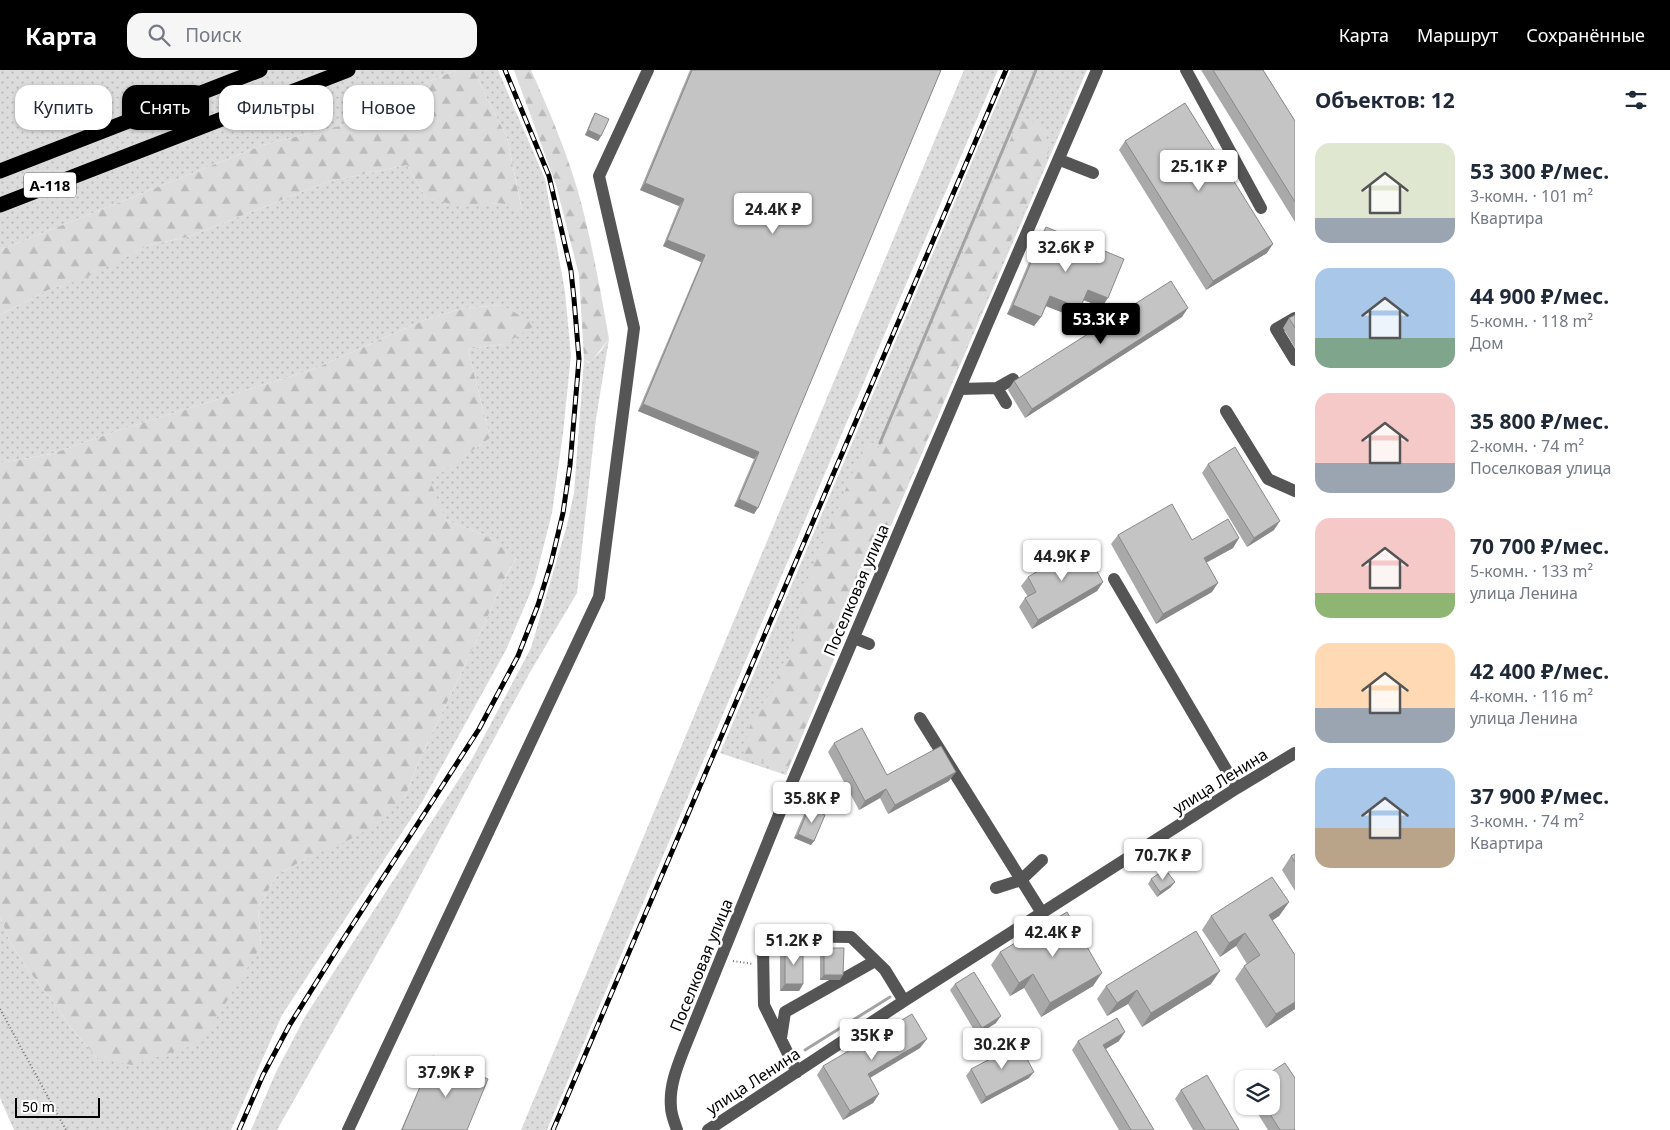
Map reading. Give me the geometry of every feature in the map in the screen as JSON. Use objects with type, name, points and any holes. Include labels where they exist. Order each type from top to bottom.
[{"type":"highway","name":"А-118","points":[[0,171],[260,70]]},
{"type":"highway","name":"А-118","points":[[0,204],[348,70]]},
{"type":"street","points":[[348,1130],[599,597],[634,328],[599,176],[648,70]]},
{"type":"street","name":"Поселковая улица","points":[[677,1130],[670,1097],[674,1076],[720,958],[791,785],[1098,70]]},
{"type":"street","points":[[1186,70],[1261,208]]},
{"type":"street","points":[[1060,160],[1093,173]]},
{"type":"street","points":[[1295,318],[1276,329],[1295,360]]},
{"type":"street","points":[[960,388],[997,388],[1013,379]]},
{"type":"street","points":[[997,388],[1006,403]]},
{"type":"street","points":[[1226,411],[1268,479],[1295,490]]},
{"type":"street","points":[[1114,579],[1237,788]]},
{"type":"street","points":[[854,638],[869,644]]},
{"type":"street","points":[[920,718],[1042,913]]},
{"type":"street","name":"улица Ленина","points":[[708,1130],[904,1001],[1237,788],[1295,754]]},
{"type":"street","points":[[791,785],[811,796]]},
{"type":"street","points":[[996,888],[1021,880],[1042,860]]},
{"type":"street","points":[[796,1072],[764,1005],[763,947],[777,936],[851,937],[885,970],[904,1001]]},
{"type":"street","points":[[781,1038],[785,1012],[875,961]]},
{"type":"path","points":[[720,958],[764,966]]},
{"type":"path","points":[[0,1009],[66,1130]]},
{"type":"green space","points":[[0,70],[456,70],[420,85],[343,85],[343,125],[333,128],[333,85],[219,85],[219,130],[323,130],[263,145],[0,250]]},
{"type":"green space","points":[[456,70],[474,70],[507,137],[522,211],[499,203],[463,207],[426,198],[407,165],[327,182],[188,237],[149,245],[83,279],[48,290],[0,315],[0,250],[263,145],[323,130],[333,130],[333,128],[343,125],[343,130],[434,130],[434,85],[420,85]]},
{"type":"green space","points":[[474,70],[498,70],[545,179],[565,292],[571,355],[552,513],[534,584],[506,650],[422,802],[282,1015],[231,1130],[14,1130],[0,1098],[0,916],[9,940],[28,970],[72,1029],[97,1058],[261,946],[258,908],[277,875],[405,797],[419,761],[485,623],[499,589],[516,558],[484,535],[446,520],[429,481],[490,438],[468,349],[504,344],[502,305],[464,308],[424,320],[314,369],[126,428],[51,454],[0,463],[0,315],[48,290],[83,278],[149,245],[188,237],[327,182],[407,165],[426,198],[463,206],[499,203],[522,210],[507,137]]},
{"type":"green space","points":[[514,70],[531,70],[562,143],[582,206],[609,339],[590,363],[584,359],[579,275],[556,185]]},
{"type":"green space","points":[[964,70],[998,70],[547,1130],[521,1130]]},
{"type":"green space","points":[[1011,70],[1087,70],[843,637],[786,775],[720,753]]},
{"type":"green space","points":[[1028,121],[1040,123],[1044,127],[1049,151],[788,768],[776,770],[769,762],[744,757],[748,732],[753,718],[779,681],[778,674],[780,668],[789,658],[792,639],[801,622],[800,604],[802,592],[865,444],[875,443],[878,448],[883,444],[1017,124]]},
{"type":"green space","points":[[502,305],[536,325],[504,344],[468,349],[490,438],[430,481],[446,520],[484,535],[516,557],[499,589],[485,623],[419,761],[405,797],[378,824],[343,843],[309,857],[277,875],[258,908],[261,946],[201,1043],[132,1065],[97,1058],[72,1029],[28,970],[9,940],[0,916],[0,463],[51,454],[126,428],[314,369],[424,320],[464,308]]},
{"type":"green space","points":[[609,339],[596,419],[577,593],[529,674],[399,915],[277,1130],[251,1130],[276,1072],[306,1015],[472,759],[531,648],[567,525],[574,493],[584,359],[589,363],[601,351]]},
{"type":"building","points":[[692,70],[941,70],[758,508],[739,499],[759,452],[643,404],[705,255],[667,240],[684,199],[645,183]]},
{"type":"building","points":[[1213,70],[1263,70],[1295,121],[1295,202]]},
{"type":"building","points":[[1185,103],[1273,244],[1213,281],[1125,141]]},
{"type":"building","points":[[595,113],[609,119],[601,136],[588,130]]},
{"type":"building","points":[[1046,227],[1124,259],[1108,298],[1088,290],[1080,308],[1050,296],[1041,317],[1013,305]]},
{"type":"building","points":[[1171,281],[1188,308],[1032,409],[1014,381]]},
{"type":"building","points":[[1295,315],[1295,328],[1289,318]]},
{"type":"building","points":[[1235,447],[1280,521],[1254,538],[1208,464]]},
{"type":"building","points":[[1172,504],[1192,540],[1228,519],[1239,538],[1204,558],[1218,583],[1163,614],[1118,535]]},
{"type":"building","points":[[1082,545],[1103,582],[1038,620],[1025,598],[1036,592],[1028,577]]},
{"type":"building","points":[[862,728],[887,775],[941,746],[956,772],[895,805],[886,789],[865,801],[834,743]]},
{"type":"building","points":[[809,808],[825,815],[814,841],[798,834]]},
{"type":"building","points":[[1295,854],[1295,862],[1291,856]]},
{"type":"building","points":[[1165,869],[1175,882],[1160,892],[1151,879]]},
{"type":"building","points":[[1272,877],[1289,902],[1269,915],[1295,955],[1295,1002],[1276,1014],[1244,966],[1260,955],[1245,933],[1229,943],[1211,916]]},
{"type":"building","points":[[1067,912],[1102,973],[1050,1003],[1033,974],[1019,983],[1000,952]]},
{"type":"building","points":[[1196,931],[1220,971],[1151,1013],[1137,990],[1117,1003],[1106,986]]},
{"type":"building","points":[[785,948],[803,948],[803,984],[785,984]]},
{"type":"building","points":[[824,948],[844,948],[843,975],[824,975]]},
{"type":"building","points":[[974,972],[1001,1016],[982,1028],[955,984]]},
{"type":"building","points":[[912,1014],[927,1039],[868,1074],[879,1094],[850,1111],[823,1066]]},
{"type":"building","points":[[1117,1018],[1125,1032],[1103,1045],[1154,1130],[1131,1130],[1078,1041]]},
{"type":"building","points":[[1019,1044],[1034,1072],[986,1097],[971,1069]]},
{"type":"building","points":[[433,1056],[488,1079],[467,1130],[402,1130]]},
{"type":"building","points":[[1285,1063],[1295,1078],[1295,1130],[1280,1130],[1271,1115],[1280,1115],[1280,1070],[1274,1070]]},
{"type":"building","points":[[1207,1075],[1239,1130],[1205,1130],[1181,1090]]},
{"type":"waterway","points":[[880,443],[1036,70]]},
{"type":"waterway","points":[[805,1050],[890,997]]},
{"type":"railway","points":[[239,1130],[263,1075],[289,1026],[479,729],[518,656],[538,605],[551,563],[563,513],[570,465],[579,359],[574,299],[571,271],[549,176],[505,70]]},
{"type":"railway","points":[[553,1130],[1006,70]]}]
